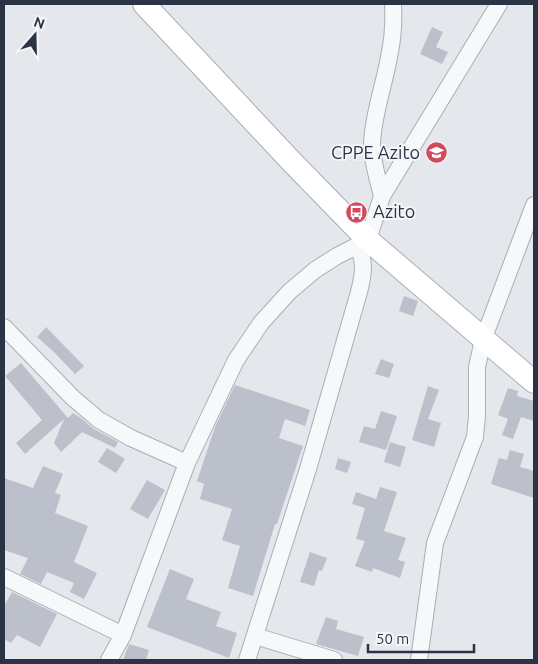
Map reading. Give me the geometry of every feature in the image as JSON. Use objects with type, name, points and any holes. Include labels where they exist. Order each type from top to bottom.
[{"type":"street","points":[[144,4],[291,161],[363,242],[534,382]]},
{"type":"street","points":[[382,196],[374,164],[372,143],[375,117],[390,56],[394,26],[394,4]]},
{"type":"street","points":[[247,660],[308,469],[364,274],[363,242],[382,196],[499,4]]},
{"type":"street","points":[[419,660],[436,543],[475,436],[477,367],[484,340],[534,205]]},
{"type":"street","points":[[109,660],[124,635],[187,463],[236,360],[261,323],[289,292],[316,270],[363,242]]},
{"type":"street","points":[[4,326],[73,398],[99,420],[131,438],[187,463]]},
{"type":"street","points":[[4,577],[124,635]]},
{"type":"street","points":[[255,636],[334,660]]},
{"type":"building","points":[[432,27],[443,32],[436,47],[448,52],[442,64],[420,54]]},
{"type":"building","points":[[404,296],[418,301],[413,316],[399,311]]},
{"type":"building","points":[[46,327],[84,366],[75,374],[37,337]]},
{"type":"building","points":[[381,359],[394,364],[389,378],[375,374]]},
{"type":"building","points":[[21,363],[68,418],[73,413],[94,429],[118,442],[115,448],[82,432],[61,452],[54,443],[64,419],[25,454],[16,443],[42,420],[5,376]]},
{"type":"building","points":[[235,385],[310,410],[305,426],[285,419],[279,438],[303,446],[277,524],[275,524],[253,596],[228,588],[240,546],[222,540],[232,509],[200,499],[204,484],[197,481],[215,427]]},
{"type":"building","points":[[428,386],[439,390],[428,419],[441,423],[434,447],[412,440]]},
{"type":"building","points":[[508,388],[518,391],[517,396],[534,401],[534,421],[521,417],[513,439],[502,435],[508,419],[498,415]]},
{"type":"building","points":[[381,411],[397,416],[386,450],[359,442],[364,426],[375,429]]},
{"type":"building","points":[[390,442],[406,447],[400,467],[384,462]]},
{"type":"building","points":[[107,448],[125,459],[116,473],[98,462]]},
{"type":"building","points":[[510,450],[524,454],[520,467],[534,471],[534,498],[491,484],[499,458],[507,460]]},
{"type":"building","points":[[338,458],[351,462],[347,473],[335,469]]},
{"type":"building","points":[[43,466],[63,474],[55,493],[61,495],[55,513],[88,526],[74,562],[97,573],[84,599],[70,592],[74,583],[47,572],[41,584],[20,574],[28,558],[4,550],[4,478],[33,488]]},
{"type":"building","points":[[147,480],[165,490],[148,519],[130,509]]},
{"type":"building","points":[[380,487],[397,492],[384,531],[406,538],[398,560],[405,562],[400,578],[373,568],[372,572],[355,566],[365,541],[356,539],[365,508],[352,504],[356,492],[376,499]]},
{"type":"building","points":[[310,552],[327,558],[322,571],[319,570],[314,586],[300,582]]},
{"type":"building","points":[[170,569],[194,579],[186,599],[221,612],[216,626],[237,633],[229,658],[147,627]]},
{"type":"building","points":[[12,592],[57,614],[40,647],[17,635],[11,643],[4,639],[4,606]]},
{"type":"building","points":[[326,617],[338,621],[336,629],[364,637],[358,656],[316,644]]},
{"type":"building","points":[[129,644],[149,650],[146,660],[123,660]]},
{"type":"place","name":"CPPE Azito","points":[[436,153]]},
{"type":"place","name":"Azito","points":[[357,212]]}]
